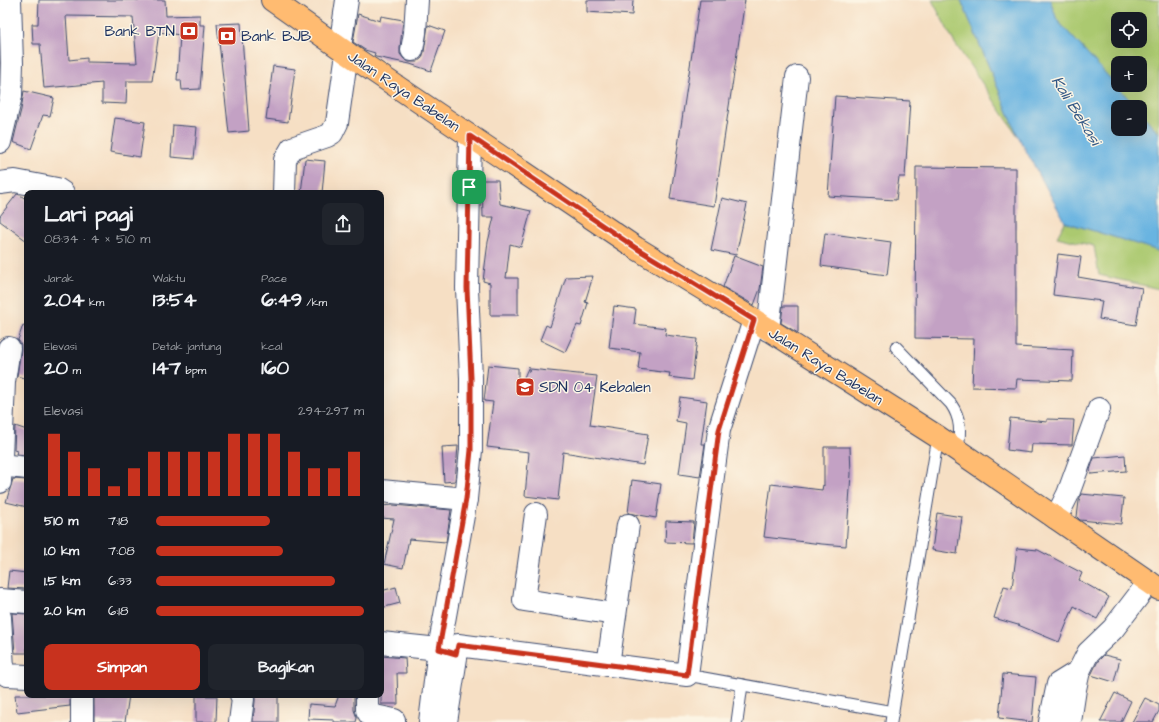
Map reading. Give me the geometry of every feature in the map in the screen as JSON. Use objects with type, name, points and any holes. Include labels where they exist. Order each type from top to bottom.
[{"type":"main road","name":"Jalan Raya Babelan","points":[[272,0],[636,248],[938,437],[1154,586]]},
{"type":"street","points":[[0,142],[11,96],[12,63],[10,0]]},
{"type":"street","points":[[284,190],[286,160],[292,148],[327,136],[332,132],[337,123],[347,0]]},
{"type":"street","points":[[412,50],[415,33],[417,0]]},
{"type":"street","points":[[384,643],[448,651],[458,645],[687,675],[719,430],[761,325],[797,76]]},
{"type":"street","points":[[446,722],[448,651],[466,499],[471,442],[471,378],[467,288],[470,136]]},
{"type":"street","points":[[0,183],[15,181],[58,190]]},
{"type":"street","points":[[0,482],[4,382],[12,349]]},
{"type":"street","points":[[1056,518],[1068,494],[1100,408]]},
{"type":"street","points":[[0,465],[24,468]]},
{"type":"street","points":[[384,491],[466,499]]},
{"type":"street","points":[[536,514],[524,600],[615,614]]},
{"type":"street","points":[[608,665],[628,525]]},
{"type":"street","points":[[1070,722],[1079,671],[1088,653],[1154,586]]},
{"type":"street","points":[[0,600],[24,602]]},
{"type":"street","points":[[0,617],[5,673],[7,675],[24,676]]},
{"type":"street","points":[[430,722],[448,651]]},
{"type":"street","points":[[1050,722],[1058,684],[1079,671]]},
{"type":"street","points":[[82,698],[82,722]]},
{"type":"street","points":[[240,722],[243,698]]},
{"type":"street","points":[[368,698],[367,710],[370,715],[394,720]]},
{"type":"lane","points":[[896,347],[955,410],[960,427],[958,451]]},
{"type":"lane","points":[[687,675],[892,717],[938,437]]},
{"type":"lane","points":[[737,722],[742,686]]},
{"type":"green space","points":[[932,0],[961,0],[1018,136],[954,42]]},
{"type":"green space","points":[[1050,0],[1159,0],[1159,133],[1147,120],[1147,100],[1130,100],[1122,92],[1147,92],[1147,56],[1111,56],[1111,79],[1057,20]]},
{"type":"green space","points":[[1065,222],[1159,251],[1159,289],[1099,275],[1094,246],[1057,237]]},
{"type":"water","name":"Kali Bekasi","points":[[961,0],[1050,0],[1057,20],[1111,79],[1111,92],[1122,92],[1130,100],[1111,100],[1111,136],[1147,136],[1147,120],[1159,133],[1159,251],[1065,222],[1018,136]]},
{"type":"building","points":[[39,0],[165,0],[166,16],[200,15],[200,25],[205,25],[200,89],[182,90],[181,80],[177,80],[180,35],[159,32],[152,81],[127,81],[126,104],[102,103],[102,83],[44,88],[40,44],[33,44],[32,24],[38,24]],"holes":[[[66,16],[133,17],[137,63],[87,62],[87,58],[69,60]]]},
{"type":"building","points":[[587,0],[633,0],[632,15],[587,12]]},
{"type":"building","points":[[700,0],[745,0],[714,206],[670,199]]},
{"type":"building","points":[[358,14],[380,21],[381,16],[403,20],[400,54],[409,62],[417,62],[422,58],[428,25],[445,31],[431,71],[410,64],[376,57],[374,56],[375,53],[365,50],[353,42]]},
{"type":"building","points":[[241,23],[249,131],[229,133],[217,24]]},
{"type":"building","points":[[273,66],[295,69],[288,122],[266,119]]},
{"type":"building","points":[[24,91],[54,98],[50,116],[43,115],[31,149],[13,142]]},
{"type":"building","points":[[835,96],[910,101],[905,177],[899,177],[896,200],[828,196]]},
{"type":"building","points":[[115,118],[145,122],[140,157],[110,152]]},
{"type":"building","points":[[173,125],[197,127],[194,159],[171,157]]},
{"type":"building","points":[[305,159],[325,161],[322,190],[301,190]]},
{"type":"building","points":[[916,167],[1016,168],[1016,347],[1073,350],[1072,381],[1017,379],[1016,388],[972,387],[974,339],[915,338]]},
{"type":"building","points":[[482,180],[498,180],[500,204],[531,211],[521,247],[510,244],[506,278],[518,278],[518,315],[490,315],[490,283],[483,281],[488,242],[494,217],[483,217]]},
{"type":"building","points":[[17,194],[24,198],[24,239],[0,221],[0,216]]},
{"type":"building","points":[[722,198],[747,204],[736,255],[711,250]]},
{"type":"building","points":[[825,233],[891,242],[887,275],[821,266]]},
{"type":"building","points":[[1058,254],[1081,257],[1078,277],[1142,288],[1136,325],[1099,319],[1102,301],[1053,295]]},
{"type":"building","points":[[734,256],[763,267],[760,289],[754,305],[723,287]]},
{"type":"building","points":[[593,276],[585,302],[588,303],[581,326],[577,325],[565,352],[540,340],[546,325],[550,327],[566,277]]},
{"type":"building","points":[[614,306],[636,309],[634,324],[666,328],[665,335],[697,339],[692,380],[669,377],[670,373],[638,369],[640,352],[609,348]]},
{"type":"building","points":[[783,306],[798,306],[798,333],[781,323]]},
{"type":"building","points":[[24,325],[24,378],[17,376],[21,350],[21,344],[18,340]]},
{"type":"building","points":[[488,365],[518,368],[518,391],[529,366],[529,372],[530,369],[597,376],[590,425],[648,434],[643,465],[563,452],[558,500],[525,496],[529,452],[487,447],[493,402],[484,401]]},
{"type":"building","points":[[680,397],[707,401],[701,444],[705,444],[700,477],[679,474],[686,423],[676,421]]},
{"type":"building","points":[[1010,418],[1047,422],[1047,419],[1074,420],[1072,445],[1032,444],[1031,453],[1007,450]]},
{"type":"building","points":[[15,426],[24,429],[24,455],[16,454],[17,451],[14,450]]},
{"type":"building","points":[[458,446],[455,481],[444,482],[442,447]]},
{"type":"building","points":[[824,447],[850,447],[851,474],[846,546],[764,537],[771,484],[822,490],[823,485],[824,486]]},
{"type":"building","points":[[1125,455],[1126,471],[1091,474],[1090,470],[1094,458]]},
{"type":"building","points":[[13,479],[24,480],[24,506],[6,502]]},
{"type":"building","points":[[632,480],[661,484],[656,518],[628,513]]},
{"type":"building","points":[[1081,494],[1124,498],[1121,524],[1080,520],[1077,517]]},
{"type":"building","points":[[393,505],[451,510],[446,542],[409,539],[403,568],[384,564],[394,519],[384,518],[384,506]]},
{"type":"building","points":[[937,513],[962,517],[957,554],[932,550]]},
{"type":"building","points":[[666,521],[694,522],[692,543],[665,542]]},
{"type":"building","points":[[1017,548],[1038,550],[1082,573],[1079,580],[1109,597],[1097,619],[1074,606],[1059,642],[1018,625],[994,618],[1004,586],[1012,588]]},
{"type":"building","points":[[9,571],[24,573],[24,589],[7,588]]},
{"type":"building","points":[[396,587],[400,603],[384,607],[384,590]]},
{"type":"building","points":[[12,613],[24,614],[24,653],[15,653]]},
{"type":"building","points":[[1104,655],[1120,659],[1114,682],[1091,675],[1098,661]]},
{"type":"building","points":[[384,656],[405,658],[406,673],[397,673],[398,704],[381,704],[381,698],[384,698]]},
{"type":"building","points":[[1003,674],[1036,677],[1032,722],[999,718]]},
{"type":"building","points":[[1115,693],[1131,701],[1121,722],[1100,722]]},
{"type":"building","points":[[15,695],[24,695],[24,698],[70,698],[70,706],[17,712]]},
{"type":"building","points":[[94,698],[129,698],[125,722],[94,722]]},
{"type":"building","points":[[196,698],[217,698],[216,722],[196,722]]},
{"type":"building","points":[[255,698],[278,698],[278,722],[253,722]]},
{"type":"building","points":[[338,698],[354,698],[354,710],[357,718],[356,722],[334,722],[334,720],[308,719],[309,704],[335,706]]},
{"type":"building","points":[[1145,698],[1159,705],[1159,711],[1153,722],[1132,722]]},
{"type":"place","name":"Bank BTN","points":[[189,31]]},
{"type":"place","name":"Bank BJB","points":[[227,36]]},
{"type":"place","name":"SDN 04 Kebalen","points":[[525,387]]},
{"type":"route","points":[[470,136],[636,248],[754,320],[723,414],[715,448],[687,675],[458,645],[456,654],[439,649],[466,499],[471,450],[471,378],[467,288],[469,187],[470,136]]}]
